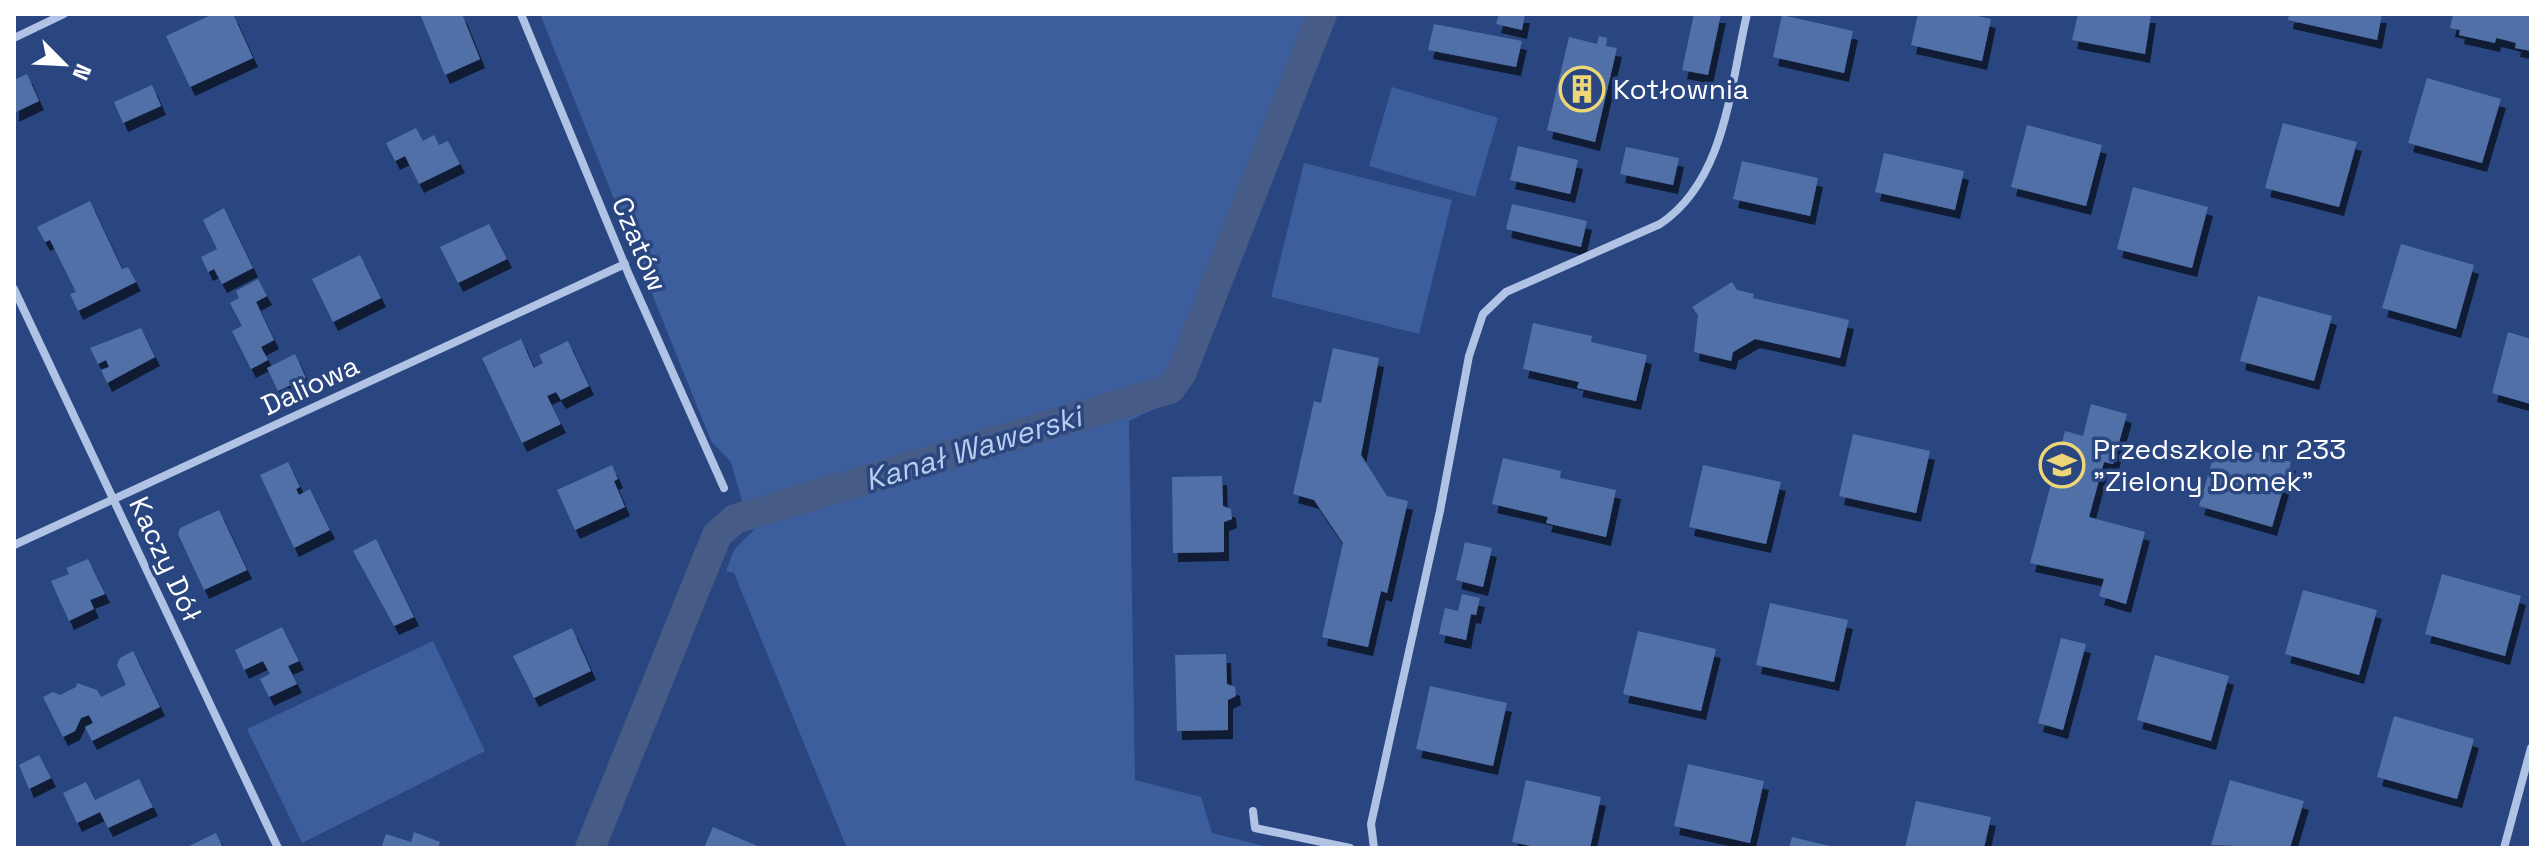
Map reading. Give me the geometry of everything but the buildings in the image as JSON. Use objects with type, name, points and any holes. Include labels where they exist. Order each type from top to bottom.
[{"type":"street","points":[[14,38],[64,14]]},
{"type":"street","name":"Czatów","points":[[521,14],[625,264],[724,488]]},
{"type":"street","points":[[1374,848],[1371,824],[1440,511],[1465,374],[1483,314],[1506,292],[1660,224],[1681,210],[1699,188],[1714,152],[1747,14]]},
{"type":"street","name":"Daliowa","points":[[14,545],[625,264]]},
{"type":"street","name":"Kaczy Dół","points":[[14,289],[278,848]]},
{"type":"street","points":[[2504,848],[2531,748]]},
{"type":"street","points":[[1253,811],[1255,828],[1350,848]]},
{"type":"shaded area","points":[[540,14],[1312,14],[1197,314],[1217,318],[1195,371],[1179,392],[1129,421],[1135,780],[1201,797],[1212,833],[1272,848],[847,848],[734,573],[726,571],[734,550],[758,526],[744,508],[731,462],[711,441]]},
{"type":"shaded area","points":[[1392,87],[1498,118],[1475,197],[1369,166]]},
{"type":"shaded area","points":[[1304,163],[1452,200],[1419,334],[1271,297]]},
{"type":"shaded area","points":[[433,641],[485,751],[302,843],[247,729]]},
{"type":"waterway","name":"Kanał Wawerski","points":[[590,848],[717,535],[735,519],[1170,389],[1181,374],[1322,14]]},
{"type":"place","name":"Kotłownia","points":[[1582,89]]},
{"type":"place","name":"Przedszkole nr 233 \"Zielony Domek\"","points":[[2062,465]]}]
